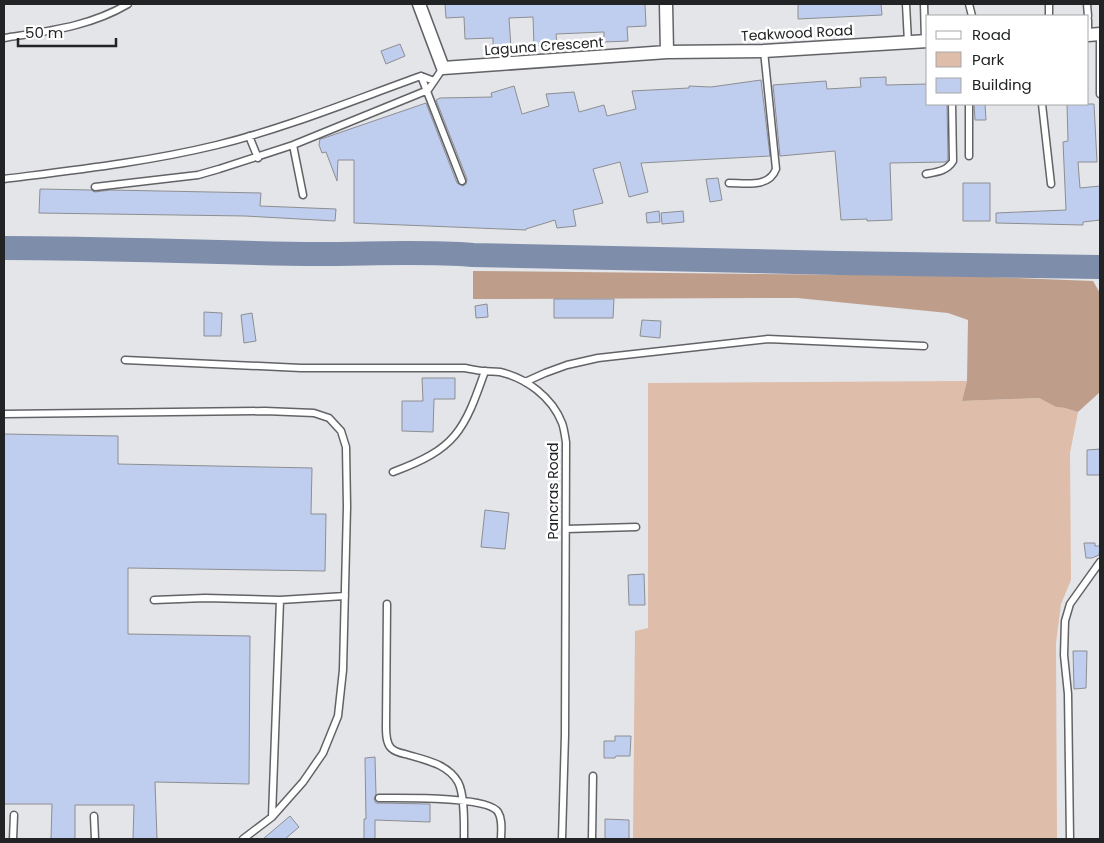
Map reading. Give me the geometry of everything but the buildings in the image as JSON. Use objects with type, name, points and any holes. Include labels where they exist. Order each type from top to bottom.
[{"type":"street","points":[[419,4],[443,68]]},
{"type":"street","points":[[666,4],[667,52]]},
{"type":"street","name":"Teakwood Road","points":[[667,52],[764,51],[926,41]]},
{"type":"street","name":"Laguna Crescent","points":[[443,68],[667,52]]},
{"type":"lane","points":[[4,38],[93,21],[128,4]]},
{"type":"lane","points":[[906,4],[908,42]]},
{"type":"lane","points":[[924,4],[926,29]]},
{"type":"lane","points":[[1100,34],[1100,94]]},
{"type":"lane","points":[[729,183],[755,184],[768,181],[774,175],[776,169],[764,51]]},
{"type":"lane","points":[[95,187],[198,175],[258,158],[428,90],[443,68]]},
{"type":"lane","points":[[4,179],[174,154],[249,136],[421,76],[434,81]]},
{"type":"lane","points":[[421,76],[462,181]]},
{"type":"lane","points":[[926,174],[941,171],[950,166],[953,161],[952,105]]},
{"type":"lane","points":[[969,105],[969,156]]},
{"type":"lane","points":[[1042,105],[1051,184]]},
{"type":"lane","points":[[249,136],[258,158]]},
{"type":"lane","points":[[293,145],[304,195]]},
{"type":"lane","points":[[526,382],[567,365],[598,358],[768,340],[924,346]]},
{"type":"lane","name":"Pancras Road","points":[[125,360],[301,368],[465,368],[485,372],[498,372],[526,382],[545,397],[554,407],[562,424],[566,442],[565,735],[562,839]]},
{"type":"lane","points":[[394,472],[419,462],[449,443],[458,434],[473,405],[485,372]]},
{"type":"lane","points":[[4,414],[265,411],[314,413],[329,418],[341,431],[346,447],[345,596],[343,670],[338,716],[323,753],[303,782],[272,817],[243,839]]},
{"type":"lane","points":[[566,529],[636,527]]},
{"type":"lane","points":[[1070,839],[1068,694],[1064,655],[1065,621],[1070,604],[1100,562]]},
{"type":"lane","points":[[154,600],[205,598],[280,600],[345,596]]},
{"type":"lane","points":[[272,817],[280,600]]},
{"type":"lane","points":[[387,604],[386,726],[388,743],[398,753],[426,760],[448,770],[459,784],[464,839]]},
{"type":"lane","points":[[592,839],[593,776]]},
{"type":"lane","points":[[379,798],[462,801],[488,805],[498,811],[501,839]]},
{"type":"lane","points":[[13,839],[14,815]]},
{"type":"lane","points":[[94,816],[95,839]]},
{"type":"green space","points":[[967,381],[962,401],[1039,398],[1056,407],[1078,412],[1070,453],[1071,580],[1061,604],[1056,643],[1057,839],[633,839],[635,631],[648,628],[648,383]]},
{"type":"shaded area","points":[[473,271],[967,276],[1093,281],[1100,293],[1100,392],[1078,412],[1056,407],[1039,398],[962,401],[967,381],[968,320],[948,313],[797,298],[473,299]]},
{"type":"waterway","points":[[4,248],[318,254],[435,253],[1100,267]]}]
